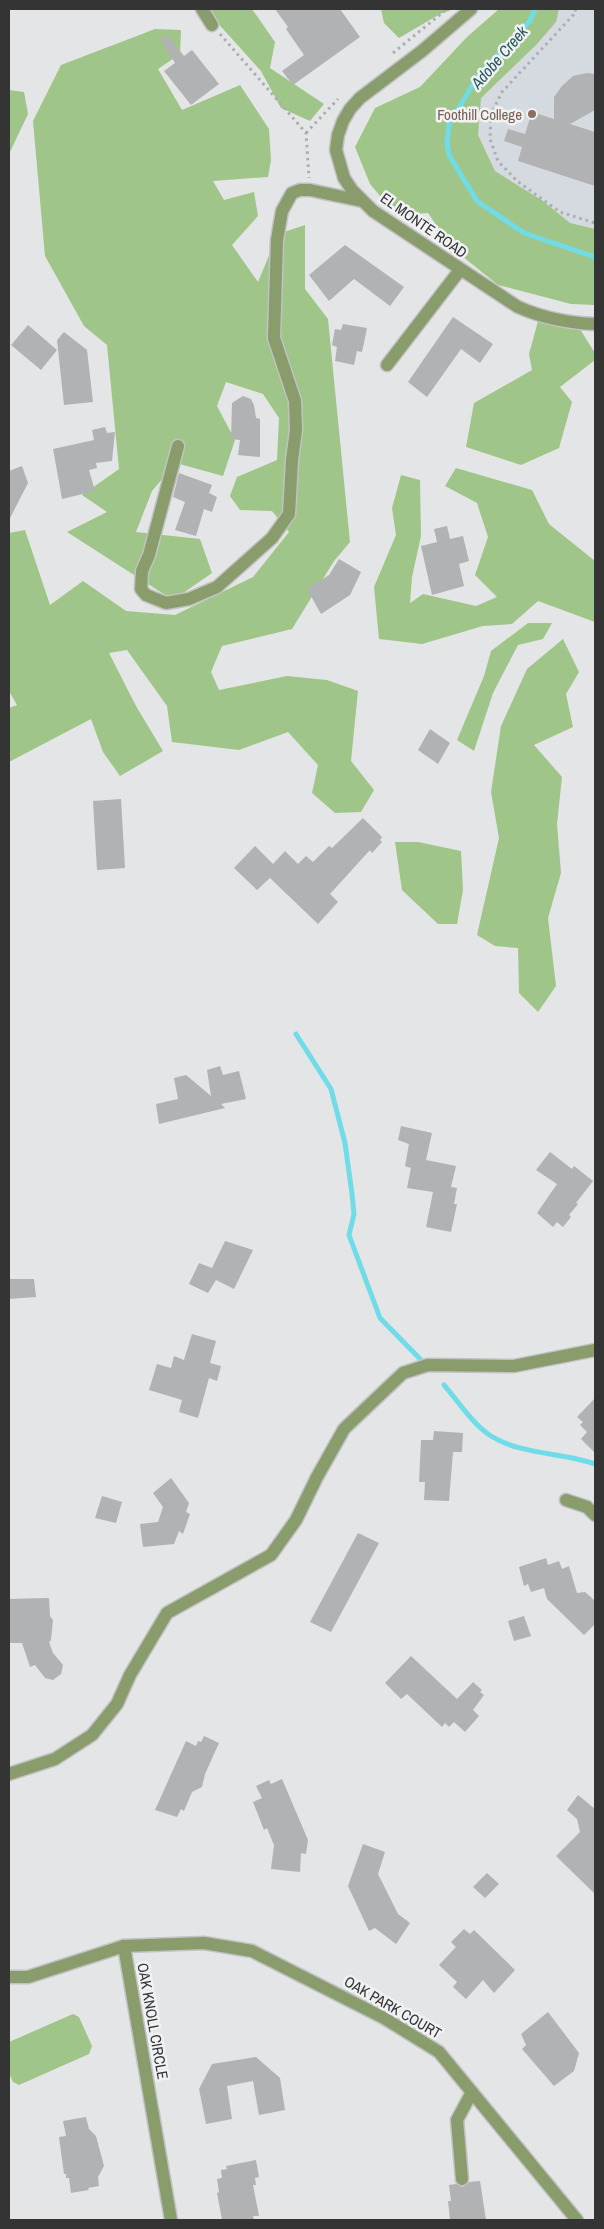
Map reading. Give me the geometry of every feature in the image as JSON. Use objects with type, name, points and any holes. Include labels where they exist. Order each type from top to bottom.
[{"type":"street","points":[[202,9],[212,24]]},
{"type":"street","name":"EL MONTE ROAD","points":[[471,9],[422,51],[360,98],[350,109],[338,135],[336,150],[339,166],[344,178],[362,201],[373,210],[518,307],[562,321],[595,324]]},
{"type":"street","points":[[178,446],[149,554],[142,571],[141,590],[146,595],[166,603],[189,599],[217,587],[272,538],[289,514],[296,430],[295,401],[274,338],[277,240],[282,211],[292,193],[300,190],[310,190],[362,201]]},
{"type":"street","points":[[387,365],[460,270]]},
{"type":"street","points":[[9,1774],[55,1759],[92,1735],[117,1704],[130,1675],[167,1613],[271,1555],[296,1520],[344,1429],[403,1373],[428,1365],[514,1366],[595,1350]]},
{"type":"street","points":[[566,1500],[587,1508],[595,1515]]},
{"type":"street","name":"OAK PARK COURT","points":[[124,1946],[204,1943],[252,1951],[384,2018],[439,2052],[577,2220]]},
{"type":"street","name":"OAK KNOLL CIRCLE","points":[[9,1977],[28,1977],[124,1946],[171,2220]]},
{"type":"street","points":[[462,2179],[457,2120],[472,2092]]},
{"type":"path","points":[[575,9],[576,12],[502,92],[491,114],[490,139],[498,161],[517,181],[560,212],[595,223]]},
{"type":"path","points":[[212,24],[306,133],[310,190]]},
{"type":"shaded area","name":"Foothill College","points":[[551,9],[595,9],[595,245],[471,170],[476,93]]},
{"type":"green space","points":[[205,9],[252,9],[275,42],[270,68],[324,104],[310,121],[281,108],[261,71]]},
{"type":"green space","points":[[381,9],[454,9],[440,14],[399,38],[384,23]]},
{"type":"green space","points":[[499,9],[559,9],[556,22],[536,45],[481,98],[478,135],[495,171],[543,201],[570,223],[595,229],[595,305],[571,304],[498,285],[452,248],[428,213],[396,215],[370,184],[355,147],[375,108],[420,87],[467,37]]},
{"type":"green space","points":[[155,29],[181,30],[180,54],[158,69],[182,110],[240,85],[269,129],[271,160],[268,177],[213,181],[224,200],[254,192],[258,216],[232,245],[258,282],[278,234],[305,225],[305,289],[328,319],[350,542],[334,561],[292,629],[222,646],[211,672],[219,690],[287,676],[327,680],[358,691],[351,761],[374,790],[361,812],[335,813],[312,793],[318,765],[288,732],[239,750],[172,742],[167,706],[127,650],[109,653],[136,706],[163,751],[120,776],[103,752],[91,719],[9,762],[9,708],[17,705],[9,691],[9,533],[25,530],[50,605],[83,581],[126,611],[175,615],[253,577],[289,532],[272,511],[240,510],[230,496],[237,477],[277,460],[279,418],[263,394],[226,382],[217,406],[235,440],[223,476],[176,463],[152,491],[136,532],[200,539],[212,573],[173,600],[67,532],[107,512],[82,495],[119,469],[107,345],[84,326],[45,256],[33,121],[61,65]]},
{"type":"green space","points":[[9,90],[24,92],[28,114],[9,154]]},
{"type":"green space","points":[[538,321],[576,323],[595,353],[595,360],[560,387],[572,402],[559,448],[521,465],[466,447],[474,403],[532,370],[529,354]]},
{"type":"green space","points":[[456,468],[532,490],[549,524],[595,561],[595,622],[538,601],[512,624],[483,626],[422,644],[379,639],[374,587],[396,535],[392,508],[401,475],[420,480],[421,536],[412,577],[410,603],[423,594],[476,606],[497,597],[475,575],[488,537],[477,503],[445,486]]},
{"type":"green space","points":[[528,623],[552,623],[543,639],[518,645],[493,693],[474,751],[457,740],[484,676],[491,651]]},
{"type":"green space","points":[[563,639],[579,672],[566,694],[573,727],[534,745],[562,777],[557,824],[561,873],[548,918],[556,986],[538,1012],[519,993],[518,948],[495,946],[477,935],[499,838],[491,792],[501,726],[527,669]]},
{"type":"green space","points":[[395,842],[418,842],[461,851],[463,890],[457,924],[438,924],[402,890]]},
{"type":"green space","points":[[73,2014],[79,2017],[92,2046],[89,2054],[19,2085],[13,2082],[9,2073],[9,2042]]},
{"type":"building","points":[[275,9],[340,9],[360,37],[293,85],[282,71],[304,55]]},
{"type":"building","points":[[167,35],[184,56],[192,50],[219,84],[191,105],[164,71],[175,63],[161,40]]},
{"type":"building","points":[[587,73],[595,74],[595,110],[570,124],[595,132],[595,186],[518,161],[522,147],[504,141],[508,129],[525,134],[532,112],[554,119],[554,97],[573,76]]},
{"type":"building","points":[[345,245],[404,287],[390,306],[354,279],[329,301],[309,275]]},
{"type":"building","points":[[453,317],[493,344],[480,363],[461,349],[427,397],[408,382]]},
{"type":"building","points":[[343,324],[367,328],[362,352],[357,351],[354,365],[335,361],[337,347],[332,345],[335,329],[341,330]]},
{"type":"building","points":[[28,325],[57,350],[41,370],[11,345]]},
{"type":"building","points":[[64,332],[87,350],[93,402],[64,405],[57,340]]},
{"type":"building","points":[[243,396],[251,399],[256,418],[260,419],[260,457],[238,455],[240,440],[231,439],[232,403]]},
{"type":"building","points":[[105,427],[107,433],[115,432],[112,461],[96,463],[97,468],[89,470],[95,491],[62,499],[53,449],[94,440],[92,430]]},
{"type":"building","points":[[22,466],[28,483],[9,520],[9,471]]},
{"type":"building","points":[[179,473],[212,485],[209,493],[217,497],[212,512],[204,509],[196,536],[175,530],[185,502],[173,497]]},
{"type":"building","points":[[447,526],[450,539],[463,536],[469,561],[459,564],[464,586],[432,595],[421,546],[437,542],[434,529]]},
{"type":"building","points":[[339,559],[361,572],[350,595],[321,614],[307,589],[329,575]]},
{"type":"building","points":[[430,729],[450,743],[438,764],[418,750]]},
{"type":"building","points":[[121,799],[125,868],[97,870],[93,801]]},
{"type":"building","points":[[363,818],[382,837],[380,840],[382,842],[372,853],[370,850],[330,894],[338,902],[318,924],[270,878],[257,890],[234,868],[255,846],[273,864],[285,851],[298,864],[306,856],[313,862],[329,846],[332,848]]},
{"type":"building","points":[[220,1066],[223,1075],[239,1071],[246,1099],[221,1104],[225,1108],[159,1124],[156,1104],[178,1099],[174,1078],[186,1075],[211,1096],[207,1070]]},
{"type":"building","points":[[401,1126],[432,1133],[426,1160],[456,1166],[451,1187],[457,1188],[454,1204],[457,1204],[451,1232],[426,1227],[433,1192],[407,1188],[411,1168],[405,1166],[409,1144],[398,1140]]},
{"type":"building","points":[[550,1152],[572,1169],[574,1166],[593,1181],[576,1203],[578,1204],[569,1215],[571,1217],[563,1227],[557,1222],[553,1227],[537,1213],[557,1184],[536,1170]]},
{"type":"building","points":[[225,1241],[253,1250],[234,1289],[216,1280],[208,1293],[189,1284],[199,1263],[212,1268]]},
{"type":"building","points":[[9,1279],[34,1279],[36,1297],[9,1299]]},
{"type":"building","points":[[192,1334],[216,1341],[210,1363],[221,1366],[217,1381],[209,1378],[198,1418],[179,1412],[182,1400],[149,1390],[157,1364],[171,1368],[174,1356],[184,1360]]},
{"type":"building","points":[[595,1398],[595,1453],[581,1439],[587,1432],[580,1425],[583,1422],[577,1417]]},
{"type":"building","points":[[434,1431],[463,1433],[462,1452],[453,1452],[449,1501],[424,1500],[425,1482],[419,1482],[421,1440],[433,1440]]},
{"type":"building","points":[[171,1478],[189,1503],[186,1512],[190,1514],[183,1534],[179,1531],[174,1544],[143,1547],[140,1524],[158,1522],[163,1507],[153,1493]]},
{"type":"building","points":[[102,1496],[122,1502],[116,1523],[95,1518]]},
{"type":"building","points":[[358,1533],[379,1543],[331,1632],[310,1622]]},
{"type":"building","points":[[546,1558],[548,1565],[559,1561],[562,1569],[569,1566],[577,1593],[585,1592],[594,1600],[595,1624],[584,1635],[547,1599],[544,1588],[531,1592],[528,1584],[524,1586],[519,1567]]},
{"type":"building","points":[[49,1598],[50,1616],[53,1620],[51,1640],[49,1642],[53,1653],[63,1665],[61,1674],[53,1680],[45,1678],[35,1665],[30,1667],[22,1643],[9,1643],[9,1599]]},
{"type":"building","points":[[524,1616],[531,1636],[514,1641],[508,1621]]},
{"type":"building","points":[[411,1656],[457,1699],[473,1682],[482,1690],[480,1692],[484,1695],[473,1710],[479,1716],[465,1732],[454,1722],[449,1727],[445,1723],[442,1727],[407,1694],[401,1699],[385,1683]]},
{"type":"building","points":[[204,1736],[219,1743],[205,1774],[202,1787],[192,1792],[184,1811],[181,1809],[177,1817],[155,1810],[186,1741],[196,1746],[198,1741],[201,1742]]},
{"type":"building","points":[[282,1779],[308,1840],[306,1854],[301,1853],[300,1872],[271,1869],[274,1845],[267,1828],[264,1830],[253,1802],[262,1798],[256,1786],[269,1780],[271,1784]]},
{"type":"building","points":[[578,1795],[595,1809],[595,1894],[556,1856],[580,1832],[577,1819],[567,1810]]},
{"type":"building","points":[[363,1844],[385,1852],[378,1874],[398,1914],[410,1923],[396,1944],[375,1928],[369,1931],[348,1886]]},
{"type":"building","points":[[487,1873],[499,1884],[485,1898],[473,1887]]},
{"type":"building","points":[[464,1929],[470,1934],[474,1930],[515,1970],[494,1993],[483,1980],[466,1999],[453,1987],[457,1982],[439,1965],[456,1947],[451,1942]]},
{"type":"building","points":[[548,2012],[579,2053],[574,2071],[554,2086],[522,2049],[526,2045],[521,2034]]},
{"type":"building","points":[[256,2057],[280,2078],[285,2110],[259,2115],[253,2081],[227,2086],[232,2119],[206,2124],[199,2089],[212,2064]]},
{"type":"building","points":[[86,2117],[89,2129],[96,2136],[104,2166],[98,2177],[99,2186],[71,2193],[69,2178],[66,2178],[66,2174],[64,2174],[59,2137],[66,2136],[63,2121]]},
{"type":"building","points":[[256,2160],[259,2177],[255,2178],[256,2185],[253,2185],[259,2216],[253,2216],[254,2220],[222,2220],[217,2193],[219,2192],[217,2179],[222,2178],[221,2170],[227,2169],[226,2166]]},
{"type":"building","points":[[480,2181],[486,2220],[450,2220],[448,2201],[451,2201],[449,2185],[456,2184],[463,2187],[469,2182]]},
{"type":"waterway","name":"Adobe Creek","points":[[535,9],[530,21],[478,76],[449,124],[447,142],[449,155],[477,201],[524,233],[595,257]]},
{"type":"waterway","points":[[296,1034],[331,1089],[345,1143],[352,1194],[354,1214],[349,1235],[380,1318],[424,1363]]},
{"type":"waterway","points":[[444,1385],[476,1424],[500,1441],[526,1450],[595,1464]]},
{"type":"place","name":"Foothill College","points":[[532,114]]}]
